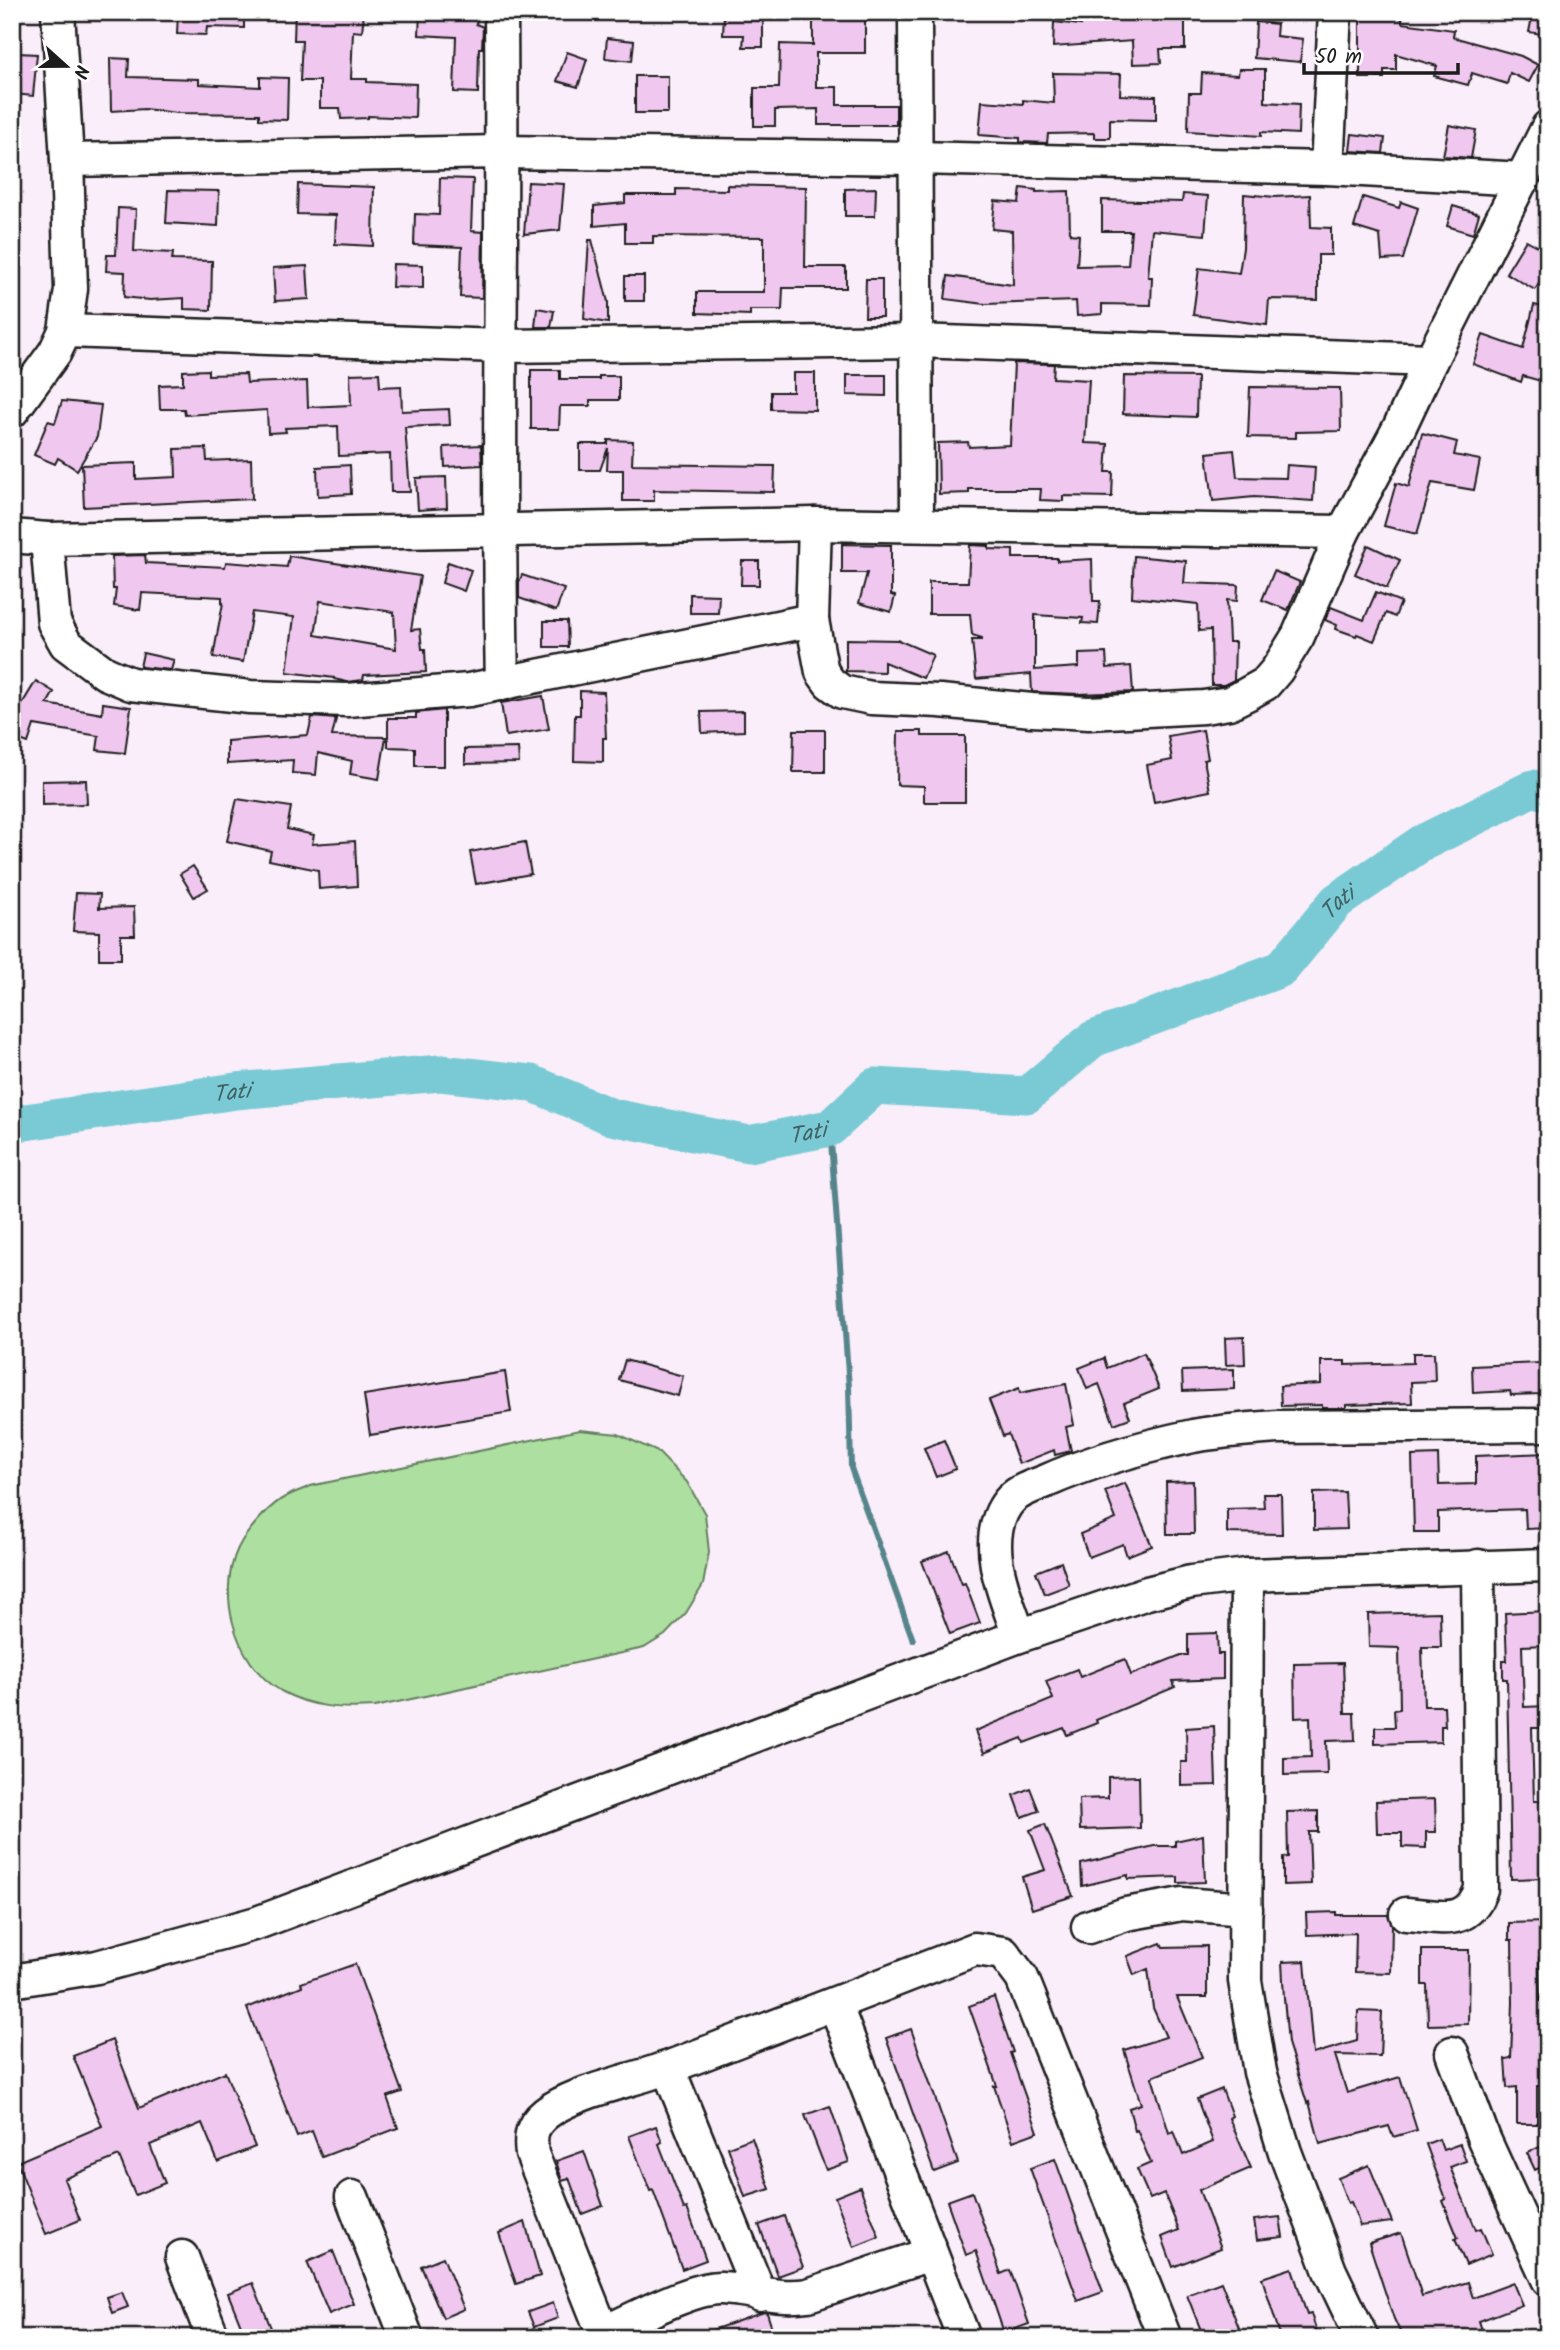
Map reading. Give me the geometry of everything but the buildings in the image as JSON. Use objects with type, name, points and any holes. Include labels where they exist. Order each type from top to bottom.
[{"type":"street","points":[[12,411],[55,352],[65,331],[71,289],[68,160],[58,12]]},
{"type":"street","points":[[501,12],[498,530],[502,684]]},
{"type":"street","points":[[915,12],[917,524]]},
{"type":"street","points":[[1327,168],[1335,12]]},
{"type":"street","points":[[816,524],[811,620],[822,672],[842,692],[855,696],[1089,713],[1204,707],[1228,703],[1247,694],[1265,684],[1298,636],[1343,532],[1394,439],[1548,127]]},
{"type":"street","points":[[68,160],[502,152],[1327,168],[1523,180]]},
{"type":"street","points":[[65,331],[500,346],[917,341],[1431,360]]},
{"type":"street","points":[[12,536],[47,539],[816,524],[1343,532]]},
{"type":"street","points":[[47,539],[54,623],[66,644],[105,673],[131,684],[250,697],[347,701],[405,697],[502,684],[811,620]]},
{"type":"street","points":[[1019,1636],[998,1570],[995,1552],[997,1531],[1001,1514],[1010,1500],[1021,1491],[1053,1478],[1092,1463],[1194,1436],[1243,1430],[1278,1427],[1548,1426]]},
{"type":"street","points":[[12,1981],[97,1967],[257,1923],[1019,1636],[1147,1593],[1191,1582],[1247,1576],[1548,1565]]},
{"type":"street","points":[[1406,1914],[1461,1916],[1472,1909],[1481,1889],[1478,1566]]},
{"type":"street","points":[[1247,1576],[1245,1981],[1260,2072],[1285,2152],[1329,2271],[1362,2338]]},
{"type":"street","points":[[1088,1927],[1126,1914],[1182,1905],[1246,1909]]},
{"type":"street","points":[[930,2254],[808,2295],[790,2298],[720,2288],[698,2291],[604,2335],[532,2154],[530,2136],[537,2122],[551,2109],[577,2098],[668,2068],[975,1949],[1003,1954],[1022,1978],[1165,2338]]},
{"type":"street","points":[[835,2004],[964,2338]]},
{"type":"street","points":[[1451,2053],[1479,2127],[1548,2278]]},
{"type":"street","points":[[668,2068],[760,2295]]},
{"type":"street","points":[[352,2197],[407,2338]]},
{"type":"street","points":[[182,2257],[214,2338]]},
{"type":"green space","points":[[580,1430],[618,1434],[658,1452],[687,1482],[705,1514],[709,1552],[703,1585],[686,1613],[665,1635],[644,1648],[375,1707],[338,1707],[304,1701],[281,1691],[264,1678],[251,1662],[240,1643],[233,1622],[229,1600],[230,1579],[234,1558],[243,1539],[279,1501],[310,1486]]},
{"type":"waterway","name":"Tati","points":[[12,1124],[236,1091],[441,1073],[531,1083],[612,1117],[749,1144],[830,1128],[875,1086],[1027,1095],[1093,1039],[1281,969],[1337,901],[1422,843],[1533,788],[1548,793]]},
{"type":"waterway","points":[[830,1128],[849,1387],[851,1468],[913,1640]]}]
